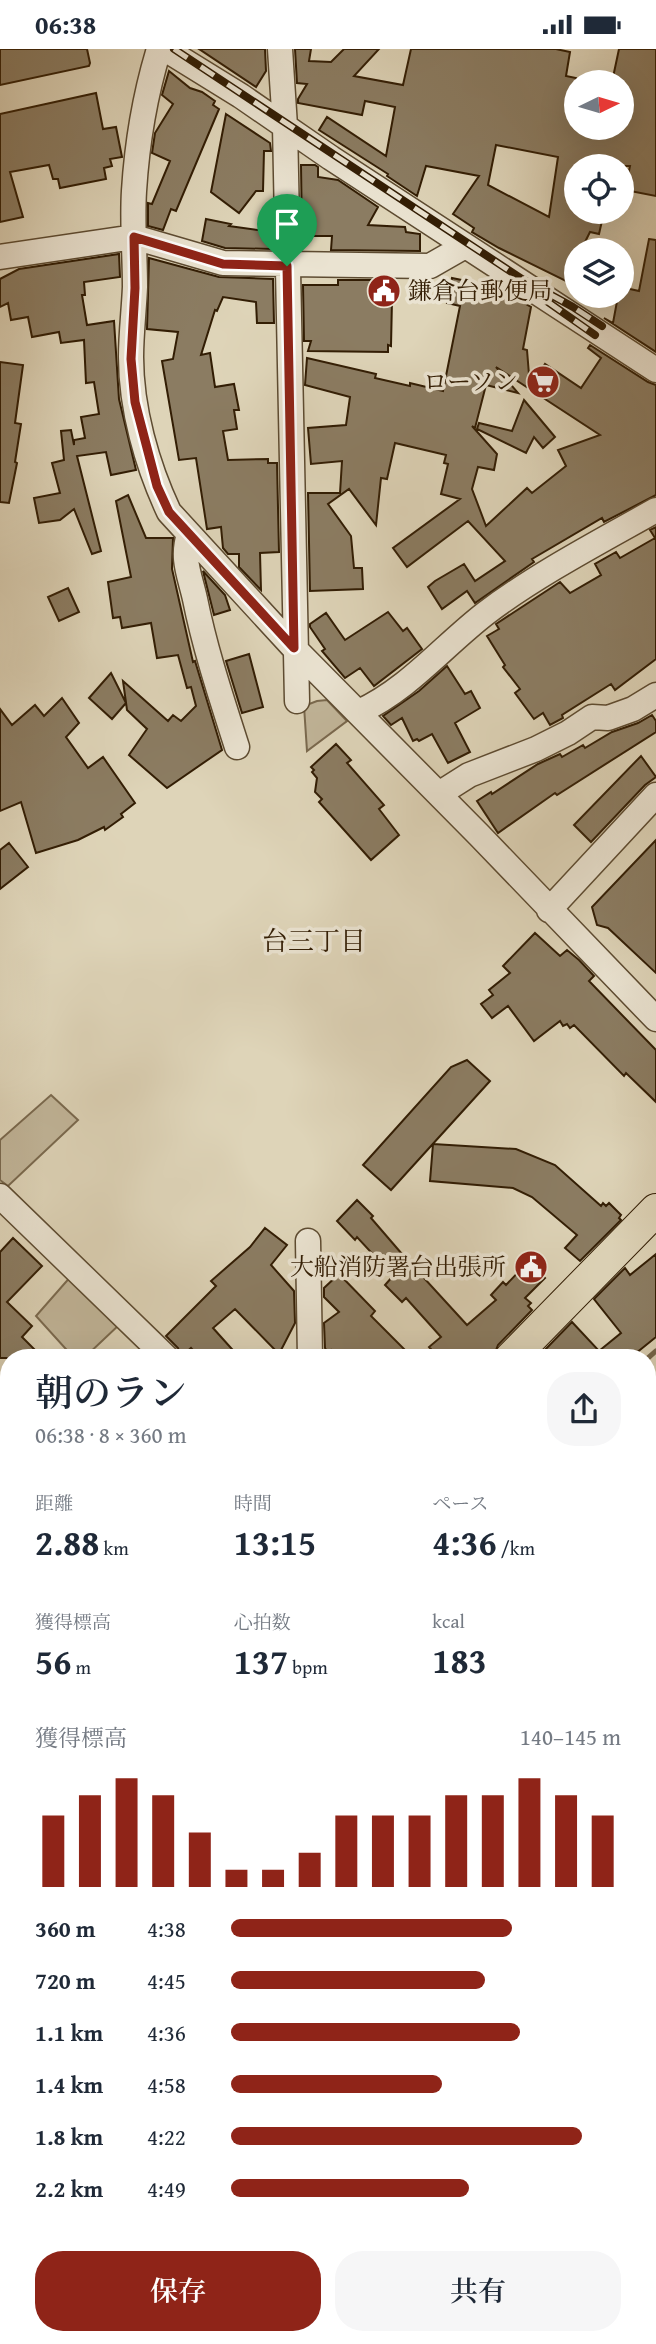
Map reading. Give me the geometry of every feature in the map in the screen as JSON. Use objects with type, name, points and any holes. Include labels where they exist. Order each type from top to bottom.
[{"type":"main road","points":[[519,1349],[656,1210]]},
{"type":"street","points":[[159,49],[148,83],[134,190],[135,288],[131,359],[135,402],[157,486],[169,512],[294,648],[656,1019]]},
{"type":"street","points":[[165,49],[656,370]]},
{"type":"street","points":[[280,49],[285,126],[297,701]]},
{"type":"street","points":[[4,260],[134,237],[223,264],[430,267],[465,246]]},
{"type":"street","points":[[359,712],[394,693],[486,613],[604,539],[656,510]]},
{"type":"street","points":[[188,535],[184,548],[187,574],[204,646],[237,747]]},
{"type":"street","points":[[439,794],[469,775],[509,762],[547,744],[592,717],[608,718],[633,709],[656,695]]},
{"type":"street","points":[[549,910],[656,795]]},
{"type":"street","points":[[0,1196],[158,1349]]},
{"type":"street","points":[[308,1241],[310,1349]]},
{"type":"shaded area","points":[[327,700],[347,721],[307,751],[304,706]]},
{"type":"shaded area","points":[[51,1095],[78,1120],[8,1186],[0,1180],[0,1140]]},
{"type":"shaded area","points":[[72,1275],[120,1324],[94,1349],[66,1349],[36,1316]]},
{"type":"building","points":[[0,49],[87,49],[90,63],[89,66],[0,85]]},
{"type":"building","points":[[199,49],[265,49],[266,71],[256,87]]},
{"type":"building","points":[[295,49],[311,49],[309,61],[331,62],[344,49],[379,49],[354,76],[403,85],[411,49],[556,49],[570,52],[567,70],[564,70],[564,140],[634,140],[634,70],[615,70],[619,49],[656,49],[656,196],[634,192],[634,154],[564,154],[564,224],[601,224],[599,234],[590,232],[587,238],[564,238],[564,280],[472,232],[474,228],[453,214],[479,176],[426,166],[417,196],[319,130],[327,117],[386,156],[395,107],[365,101],[362,115],[298,103],[307,84],[297,83]],"holes":[[[496,145],[558,157],[549,217],[488,185]]]},
{"type":"building","points":[[169,71],[190,88],[215,101],[213,105],[219,109],[176,211],[171,209],[163,230],[148,226],[148,203],[152,204],[170,161],[152,153],[155,133],[173,104],[162,95]]},
{"type":"building","points":[[96,93],[103,129],[116,127],[122,157],[110,159],[112,166],[104,168],[106,179],[60,188],[58,179],[53,179],[49,165],[10,172],[23,217],[0,222],[0,114]]},
{"type":"building","points":[[226,114],[270,143],[271,151],[264,151],[263,191],[256,191],[239,213],[211,192]]},
{"type":"building","points":[[301,165],[315,165],[318,167],[318,177],[338,180],[378,207],[368,225],[405,227],[406,232],[420,234],[420,251],[331,250],[332,236],[302,236]]},
{"type":"building","points":[[206,219],[231,224],[229,226],[272,232],[272,249],[225,248],[202,241]]},
{"type":"building","points":[[649,239],[656,240],[656,352],[604,318],[613,323],[616,308],[634,308],[634,290],[639,291]]},
{"type":"building","points":[[119,254],[120,277],[84,282],[85,295],[82,295],[87,325],[114,321],[119,399],[136,470],[111,475],[106,452],[77,456],[101,551],[92,554],[74,509],[60,520],[39,523],[34,498],[60,493],[52,463],[64,460],[61,431],[71,430],[74,445],[74,440],[85,438],[81,417],[99,414],[94,382],[86,383],[84,340],[61,343],[59,332],[32,337],[28,317],[11,320],[8,303],[0,307],[0,279],[19,269]]},
{"type":"building","points":[[149,258],[219,277],[273,279],[274,323],[257,323],[256,302],[223,297],[217,311],[215,310],[201,355],[210,353],[215,387],[234,384],[239,410],[234,410],[237,429],[223,431],[228,460],[268,459],[268,463],[277,463],[279,552],[260,553],[261,590],[239,567],[239,554],[228,554],[223,548],[221,527],[207,529],[196,458],[179,460],[162,361],[173,359],[178,332],[147,329]]},
{"type":"building","points":[[452,278],[496,287],[531,307],[523,349],[527,350],[530,387],[545,364],[581,388],[601,358],[588,348],[590,345],[656,385],[656,495],[604,522],[602,518],[532,559],[534,562],[475,603],[467,591],[442,609],[428,587],[435,581],[464,564],[475,581],[505,561],[468,521],[407,567],[393,548],[460,499],[441,494],[448,464],[444,463],[446,455],[395,443],[387,479],[381,478],[376,525],[349,489],[328,504],[351,536],[354,568],[362,568],[363,589],[310,591],[308,493],[340,493],[342,461],[311,464],[308,428],[346,425],[350,397],[305,385],[307,358],[376,374],[375,378],[443,391],[460,306],[447,303]],"holes":[[[496,367],[600,435],[558,450],[566,466],[532,493],[527,488],[486,526],[472,489],[478,467],[494,470],[497,454],[472,426],[475,428],[486,385],[518,393]]]},
{"type":"building","points":[[338,280],[395,280],[391,346],[388,345],[388,352],[308,351],[311,341],[304,341],[303,285],[338,285]]},
{"type":"building","points":[[0,362],[23,365],[15,423],[21,424],[9,503],[0,502]]},
{"type":"building","points":[[524,400],[555,437],[543,448],[534,437],[526,453],[477,429],[479,423],[512,431]]},
{"type":"building","points":[[128,495],[146,538],[173,538],[172,569],[193,662],[195,661],[222,750],[167,788],[129,755],[147,729],[127,710],[123,681],[168,721],[173,715],[181,721],[196,706],[191,687],[187,688],[178,655],[157,658],[151,623],[122,628],[120,617],[113,618],[108,582],[131,577],[116,501]]},
{"type":"building","points":[[656,527],[656,659],[615,690],[611,684],[550,725],[543,713],[534,719],[515,693],[520,689],[503,667],[505,665],[487,636],[499,629],[496,624],[560,582],[570,593],[601,575],[595,564],[616,552],[620,558],[655,538],[650,530]]},
{"type":"building","points":[[203,571],[225,595],[230,610],[214,615]]},
{"type":"building","points":[[68,588],[79,612],[59,621],[48,597]]},
{"type":"building","points":[[388,612],[403,631],[407,628],[422,649],[374,686],[360,668],[345,678],[322,651],[325,649],[310,627],[310,624],[326,613],[345,640]]},
{"type":"building","points":[[249,654],[263,707],[242,713],[226,661]]},
{"type":"building","points":[[447,666],[465,694],[471,691],[480,708],[455,723],[470,752],[448,763],[432,734],[413,741],[402,718],[391,725],[383,716],[419,691]]},
{"type":"building","points":[[111,673],[126,703],[112,719],[89,698]]},
{"type":"building","points":[[62,698],[79,723],[66,737],[88,768],[103,757],[135,803],[121,814],[123,817],[105,830],[104,827],[78,840],[36,853],[21,802],[0,811],[0,709],[12,725],[35,705],[44,716]]},
{"type":"building","points":[[652,715],[656,721],[656,732],[557,795],[555,793],[498,833],[477,801],[538,764],[560,754],[562,757],[583,745],[585,748],[612,732]]},
{"type":"building","points":[[336,744],[351,760],[347,763],[384,805],[379,809],[399,835],[371,860],[319,802],[322,799],[315,792],[317,778],[311,767]]},
{"type":"building","points":[[641,756],[656,777],[645,785],[591,842],[574,825]]},
{"type":"building","points":[[656,840],[656,973],[608,928],[597,925],[592,907]]},
{"type":"building","points":[[9,843],[28,867],[0,889],[0,850]]},
{"type":"building","points":[[535,933],[560,956],[567,950],[579,960],[594,976],[589,981],[656,1050],[656,1102],[626,1073],[624,1076],[574,1025],[570,1028],[567,1024],[563,1026],[560,1021],[534,1041],[508,1006],[492,1018],[481,1004],[493,995],[489,990],[510,973],[503,966]]},
{"type":"building","points":[[467,1060],[490,1081],[391,1190],[363,1165],[451,1067]]},
{"type":"building","points":[[433,1144],[516,1149],[555,1165],[601,1206],[603,1203],[606,1206],[609,1203],[621,1215],[621,1220],[580,1261],[565,1248],[577,1235],[532,1197],[513,1188],[430,1181]]},
{"type":"building","points":[[357,1200],[467,1325],[496,1300],[491,1295],[503,1282],[506,1285],[528,1262],[545,1278],[525,1298],[531,1303],[528,1306],[532,1310],[496,1349],[431,1349],[429,1347],[441,1337],[406,1298],[402,1302],[385,1285],[393,1276],[357,1237],[355,1240],[337,1221]]},
{"type":"building","points":[[265,1228],[287,1245],[271,1265],[294,1291],[295,1323],[282,1349],[274,1349],[235,1309],[213,1328],[232,1349],[178,1349],[166,1336],[216,1286],[211,1281],[250,1247]]},
{"type":"building","points":[[13,1238],[42,1266],[7,1302],[32,1326],[22,1337],[34,1349],[0,1349],[0,1252]]},
{"type":"building","points":[[656,1254],[656,1337],[641,1349],[601,1349],[621,1333],[594,1299],[625,1268],[630,1275]]},
{"type":"building","points":[[339,1274],[375,1311],[371,1316],[404,1349],[326,1349],[324,1323],[339,1312],[324,1297],[324,1288]]},
{"type":"building","points":[[572,1322],[597,1349],[546,1349]]},
{"type":"railway","points":[[174,49],[522,279],[602,326]]},
{"type":"railway","points":[[548,302],[595,335]]},
{"type":"place","name":"鎌倉台郵便局","points":[[384,291]]},
{"type":"place","name":"ローソン","points":[[543,382]]},
{"type":"place","name":"大船消防署台出張所","points":[[531,1267]]},
{"type":"district","name":"台三丁目","points":[[314,941]]},
{"type":"route","points":[[134,237],[223,264],[287,266],[294,648],[169,512],[157,486],[143,436],[135,402],[131,359],[135,288],[134,237]]}]
